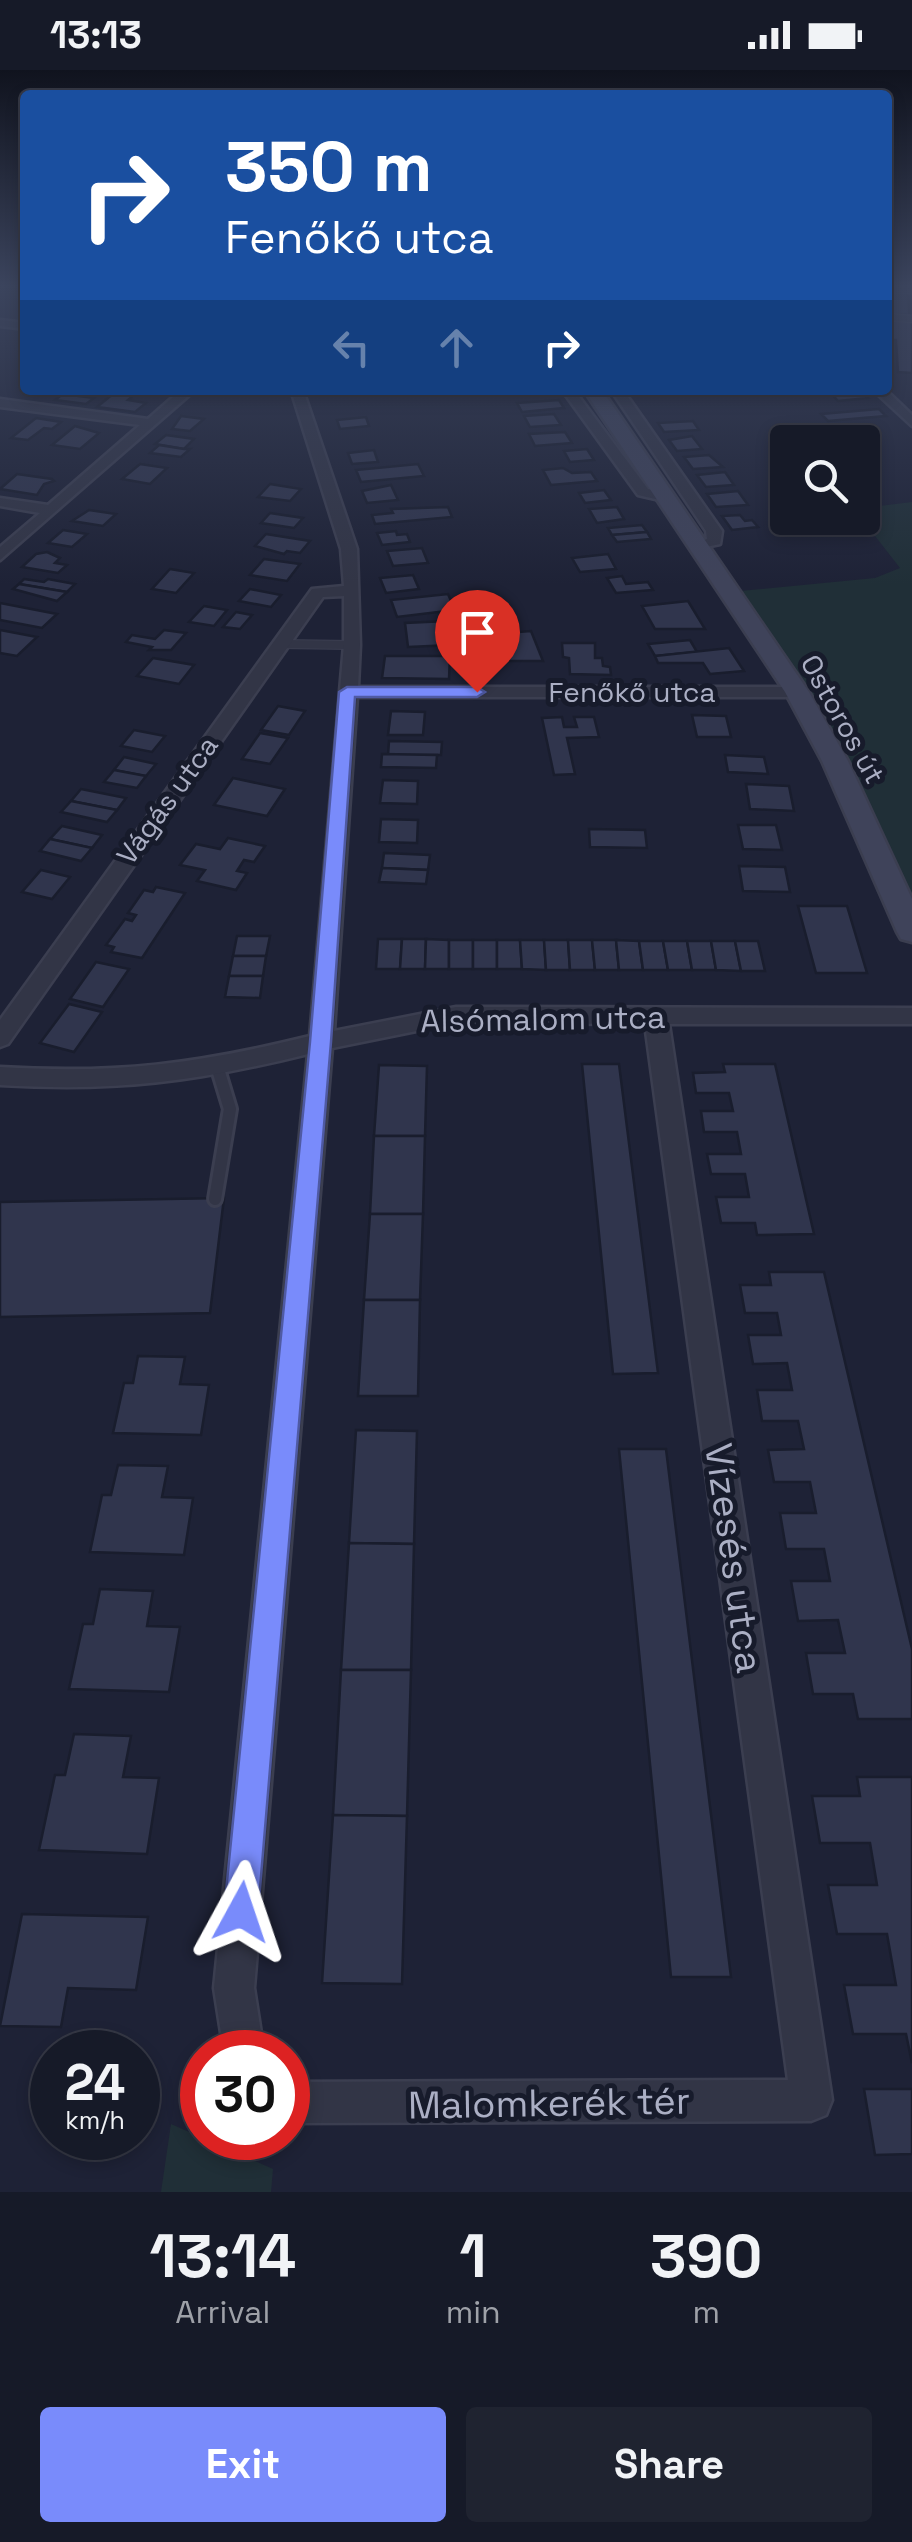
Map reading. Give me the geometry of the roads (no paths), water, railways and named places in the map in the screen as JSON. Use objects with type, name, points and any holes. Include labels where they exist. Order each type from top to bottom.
[{"type":"main road","name":"Ostoros út","points":[[607,395],[668,500],[797,692],[835,762],[912,932]]},
{"type":"street","points":[[0,555],[184,395]]},
{"type":"street","points":[[241,2030],[234,1988],[321,1042],[352,644],[349,549],[299,395]]},
{"type":"street","name":"Ostoros út","points":[[572,395],[643,492],[668,500]]},
{"type":"street","name":"Ostoros út","points":[[608,395],[714,532],[715,540],[701,546]]},
{"type":"street","points":[[884,395],[912,422]]},
{"type":"street","points":[[0,403],[152,423]]},
{"type":"street","points":[[0,502],[52,510]]},
{"type":"street","name":"Vágás utca","points":[[0,1038],[318,592],[352,591]]},
{"type":"street","name":"Fenőkő utca","points":[[347,692],[797,692]]},
{"type":"street","name":"Alsómalom utca","points":[[0,1076],[110,1080],[217,1066],[388,1024],[456,1016],[912,1016]]},
{"type":"street","name":"Vízesés utca","points":[[656,1016],[812,2100]]},
{"type":"street","name":"Malomkerék tér","points":[[310,2103],[812,2100]]},
{"type":"lane","points":[[280,644],[352,644]]},
{"type":"lane","points":[[215,1198],[230,1109],[217,1066]]}]
